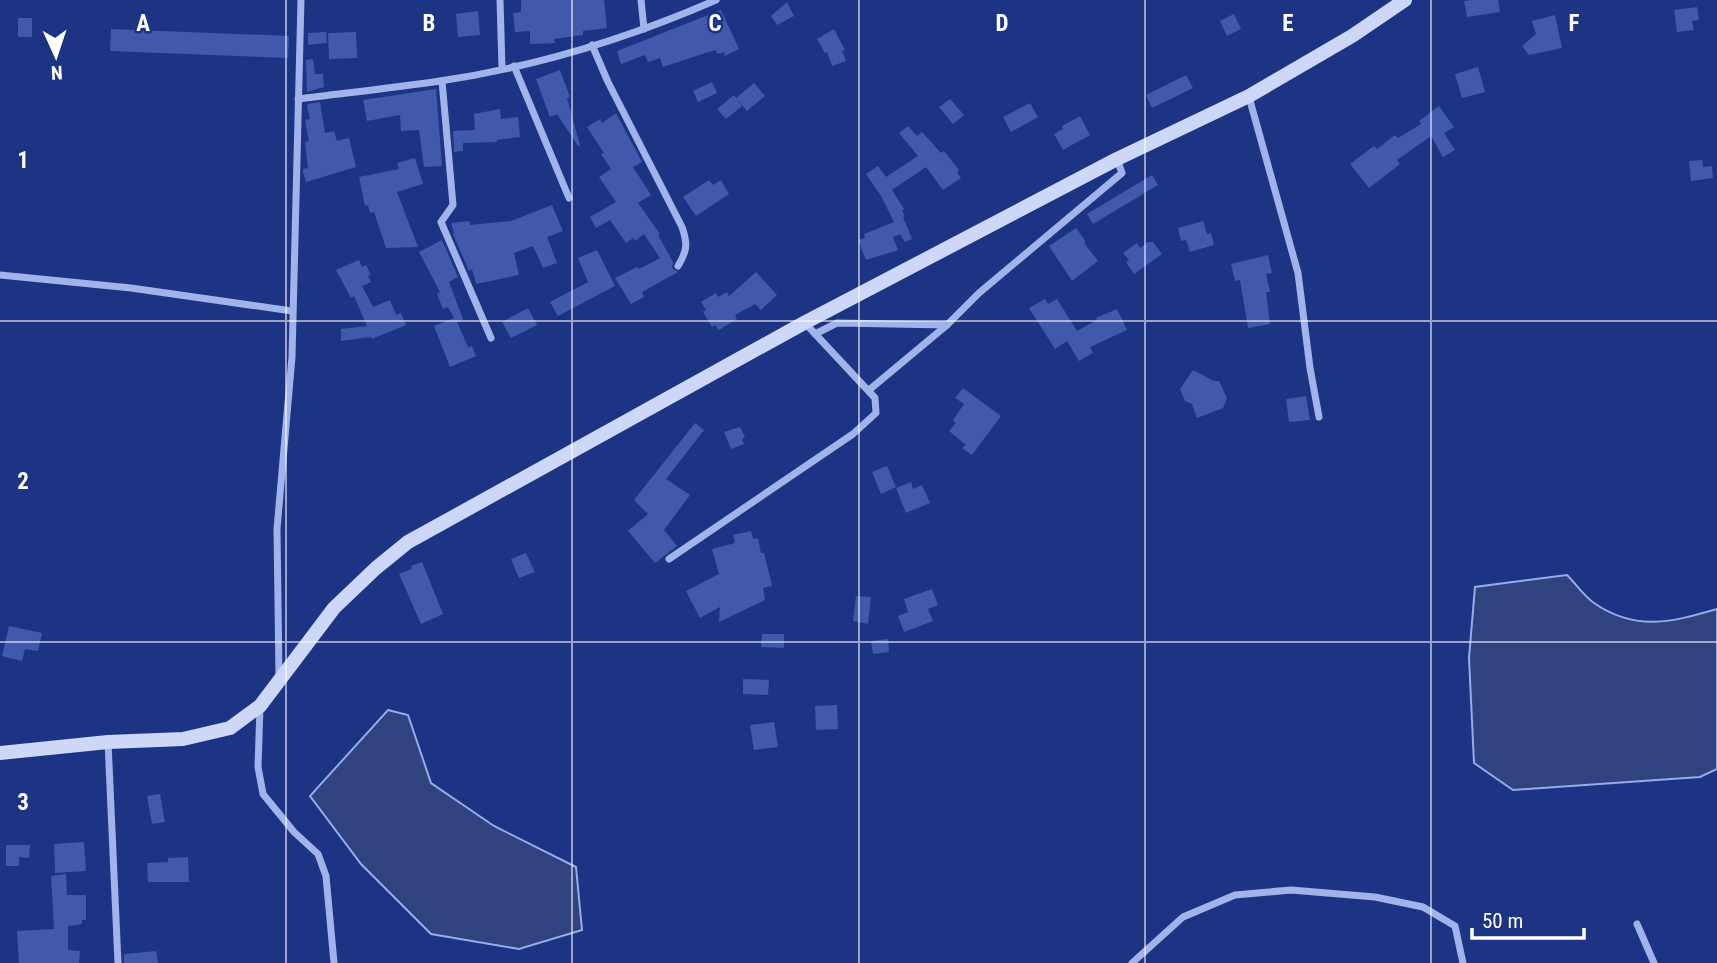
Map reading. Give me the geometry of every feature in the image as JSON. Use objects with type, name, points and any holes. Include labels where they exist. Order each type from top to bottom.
[{"type":"street","points":[[279,680],[277,528],[292,357],[301,0]]},
{"type":"street","points":[[500,0],[502,68]]},
{"type":"street","points":[[641,0],[644,29]]},
{"type":"street","points":[[298,99],[442,81],[556,57],[644,29],[716,0]]},
{"type":"street","points":[[0,753],[108,742],[183,738],[230,728],[260,706],[334,608],[408,542],[804,323],[1117,159],[1249,96],[1353,36],[1405,0]]},
{"type":"street","points":[[592,45],[688,241],[687,252],[678,266]]},
{"type":"street","points":[[514,66],[569,198]]},
{"type":"street","points":[[442,81],[453,205],[441,222],[491,338]]},
{"type":"street","points":[[1249,96],[1298,273],[1319,417]]},
{"type":"street","points":[[869,390],[1122,173],[1117,159]]},
{"type":"street","points":[[0,275],[131,288],[292,311]]},
{"type":"street","points":[[669,559],[853,434],[876,413],[875,398],[869,390],[804,323]]},
{"type":"street","points":[[815,334],[837,323],[947,325]]},
{"type":"street","points":[[260,706],[258,767],[263,794],[318,854],[326,876],[334,963]]},
{"type":"street","points":[[108,742],[118,963]]},
{"type":"street","points":[[1132,963],[1183,917],[1235,895],[1291,890],[1375,897],[1423,907],[1455,926],[1463,963]]},
{"type":"street","points":[[1637,924],[1654,963]]},
{"type":"water","points":[[1567,575],[1594,603],[1625,618],[1654,622],[1685,618],[1717,609],[1717,769],[1700,777],[1513,790],[1474,763],[1469,658],[1475,587]]},
{"type":"water","points":[[388,710],[408,715],[431,783],[494,826],[576,867],[582,930],[519,949],[431,934],[361,864],[310,796]]},
{"type":"building","points":[[521,0],[604,0],[607,28],[554,39],[555,43],[530,44],[530,31],[515,32],[513,13],[521,12]]},
{"type":"building","points":[[1498,0],[1500,12],[1467,17],[1464,1]]},
{"type":"building","points":[[787,2],[794,16],[777,25],[771,16]]},
{"type":"building","points":[[1697,7],[1699,20],[1692,21],[1694,30],[1677,32],[1674,10]]},
{"type":"building","points":[[721,10],[739,49],[725,56],[724,52],[718,54],[715,50],[663,67],[660,58],[648,62],[645,55],[621,64],[617,51]]},
{"type":"building","points":[[478,11],[480,35],[458,37],[456,14]]},
{"type":"building","points":[[1234,14],[1241,29],[1227,36],[1220,21]]},
{"type":"building","points":[[1555,15],[1562,48],[1529,55],[1522,46],[1536,34],[1532,21]]},
{"type":"building","points":[[18,18],[32,18],[32,37],[18,37]]},
{"type":"building","points":[[111,29],[289,36],[288,58],[110,51]]},
{"type":"building","points":[[834,29],[845,50],[842,51],[846,61],[832,66],[827,52],[825,53],[817,39]]},
{"type":"building","points":[[326,32],[327,43],[308,45],[308,33]]},
{"type":"building","points":[[356,32],[357,58],[329,59],[328,33]]},
{"type":"building","points":[[313,59],[315,74],[323,74],[324,87],[307,92],[306,60]]},
{"type":"building","points":[[1478,67],[1485,92],[1462,98],[1455,74]]},
{"type":"building","points":[[560,70],[570,97],[567,98],[580,145],[578,146],[557,114],[550,117],[536,79]]},
{"type":"building","points":[[1186,75],[1193,88],[1152,108],[1146,95]]},
{"type":"building","points":[[712,82],[717,93],[698,102],[693,91]]},
{"type":"building","points":[[754,83],[765,96],[747,111],[736,98]]},
{"type":"building","points":[[436,89],[442,166],[424,167],[419,130],[401,131],[400,115],[367,121],[363,100]]},
{"type":"building","points":[[734,95],[742,106],[726,119],[717,109]]},
{"type":"building","points":[[950,99],[964,115],[953,124],[939,107]]},
{"type":"building","points":[[320,102],[325,133],[334,131],[337,141],[349,138],[356,167],[306,182],[303,169],[308,168],[305,142],[309,141],[305,120],[310,119],[307,106]]},
{"type":"building","points":[[1030,103],[1038,117],[1011,132],[1003,117]]},
{"type":"building","points":[[1439,106],[1454,127],[1444,133],[1455,150],[1443,157],[1431,136],[1397,160],[1400,164],[1369,188],[1350,164],[1374,146],[1377,149],[1395,135],[1398,138],[1421,124],[1419,121]]},
{"type":"building","points":[[500,109],[501,119],[518,117],[520,137],[497,142],[463,143],[463,151],[454,152],[453,131],[475,130],[474,114]]},
{"type":"building","points":[[616,113],[642,162],[633,167],[651,195],[638,203],[660,234],[658,235],[673,262],[672,268],[678,272],[642,292],[644,297],[631,304],[615,278],[660,258],[644,234],[635,241],[633,238],[626,243],[610,220],[596,228],[590,217],[616,202],[599,177],[611,169],[587,127],[600,119],[602,123]]},
{"type":"building","points":[[1080,116],[1090,135],[1063,150],[1054,134]]},
{"type":"building","points":[[908,126],[917,136],[922,132],[941,153],[944,151],[959,170],[957,172],[961,178],[943,190],[926,167],[892,190],[904,209],[903,217],[912,239],[905,242],[900,234],[893,237],[898,250],[866,260],[858,240],[865,238],[864,234],[894,222],[866,174],[878,166],[886,177],[918,156],[899,133]]},
{"type":"building","points":[[415,158],[423,184],[397,192],[418,247],[386,248],[374,212],[370,213],[368,205],[365,206],[359,177],[399,169],[397,163]]},
{"type":"building","points":[[1702,160],[1703,167],[1712,166],[1713,178],[1691,181],[1689,161]]},
{"type":"building","points":[[1152,175],[1158,185],[1093,224],[1087,214]]},
{"type":"building","points":[[709,180],[713,185],[721,180],[729,194],[696,216],[683,197]]},
{"type":"building","points":[[552,205],[563,231],[547,237],[557,263],[543,268],[533,246],[514,253],[519,275],[476,284],[472,269],[469,271],[453,234],[451,223],[469,221],[470,225],[511,221]]},
{"type":"building","points":[[1203,221],[1207,234],[1211,233],[1214,245],[1190,252],[1186,240],[1181,241],[1178,228]]},
{"type":"building","points":[[1076,228],[1098,261],[1072,281],[1049,246]]},
{"type":"building","points":[[442,240],[458,277],[449,282],[463,319],[457,322],[468,347],[472,346],[476,356],[450,367],[434,326],[454,318],[448,307],[443,309],[437,294],[440,292],[419,252]]},
{"type":"building","points":[[1153,242],[1162,254],[1134,274],[1123,253],[1137,243],[1140,248]]},
{"type":"building","points":[[597,250],[615,286],[558,316],[550,302],[588,282],[578,258]]},
{"type":"building","points":[[1268,255],[1272,273],[1266,274],[1270,292],[1266,292],[1270,324],[1248,328],[1240,280],[1235,281],[1231,264]]},
{"type":"building","points":[[359,260],[362,267],[366,265],[371,275],[368,276],[371,282],[362,286],[373,307],[390,300],[396,315],[401,313],[406,325],[372,339],[341,341],[341,329],[367,326],[354,296],[351,298],[336,270]]},
{"type":"building","points":[[756,272],[777,295],[761,310],[755,304],[735,315],[737,319],[719,330],[715,325],[712,327],[703,312],[706,310],[701,302],[716,293],[718,297],[727,292],[729,296]]},
{"type":"building","points":[[1045,299],[1048,304],[1057,299],[1077,331],[1097,320],[1096,318],[1117,309],[1127,330],[1090,347],[1093,353],[1079,361],[1067,341],[1055,349],[1029,308]]},
{"type":"building","points":[[528,308],[537,325],[511,338],[502,322]]},
{"type":"building","points":[[1193,370],[1219,381],[1227,398],[1223,408],[1197,418],[1192,404],[1185,401],[1180,389]]},
{"type":"building","points":[[963,388],[1001,416],[972,455],[962,448],[966,445],[949,431],[956,423],[953,420],[964,404],[955,398]]},
{"type":"building","points":[[1306,396],[1310,420],[1289,422],[1286,399]]},
{"type":"building","points":[[695,423],[704,430],[666,479],[690,495],[664,530],[677,546],[655,563],[628,531],[648,514],[634,500]]},
{"type":"building","points":[[740,427],[745,437],[742,439],[744,444],[731,449],[724,432]]},
{"type":"building","points":[[887,466],[896,487],[881,494],[872,472]]},
{"type":"building","points":[[911,482],[913,489],[922,485],[930,503],[906,513],[896,488]]},
{"type":"building","points":[[751,531],[753,539],[758,538],[761,553],[764,553],[772,586],[763,588],[765,600],[719,622],[720,607],[700,618],[686,591],[719,574],[712,549],[735,543],[733,535]]},
{"type":"building","points":[[526,553],[535,572],[519,578],[511,559]]},
{"type":"building","points":[[422,562],[443,614],[421,624],[399,574]]},
{"type":"building","points":[[932,589],[938,605],[928,609],[933,621],[904,632],[898,616],[908,612],[904,599]]},
{"type":"building","points":[[856,596],[871,597],[868,624],[853,621]]},
{"type":"building","points":[[9,626],[42,633],[38,651],[25,649],[22,661],[2,656]]},
{"type":"building","points":[[762,634],[784,634],[784,648],[761,647]]},
{"type":"building","points":[[888,639],[889,652],[873,654],[871,641]]},
{"type":"building","points":[[743,679],[769,680],[768,695],[743,694]]},
{"type":"building","points":[[837,705],[838,729],[816,730],[815,706]]},
{"type":"building","points":[[774,722],[778,747],[754,750],[750,725]]},
{"type":"building","points":[[160,794],[165,822],[152,824],[147,796]]},
{"type":"building","points":[[84,842],[86,871],[55,873],[54,844]]},
{"type":"building","points":[[6,845],[30,845],[29,858],[19,857],[19,866],[6,866]]},
{"type":"building","points":[[188,857],[189,882],[148,882],[147,863]]},
{"type":"building","points":[[66,874],[67,895],[86,895],[86,920],[82,920],[82,924],[68,926],[68,950],[80,951],[79,963],[19,963],[17,931],[54,929],[51,876]]},
{"type":"building","points":[[156,951],[158,963],[124,963],[124,954]]}]
